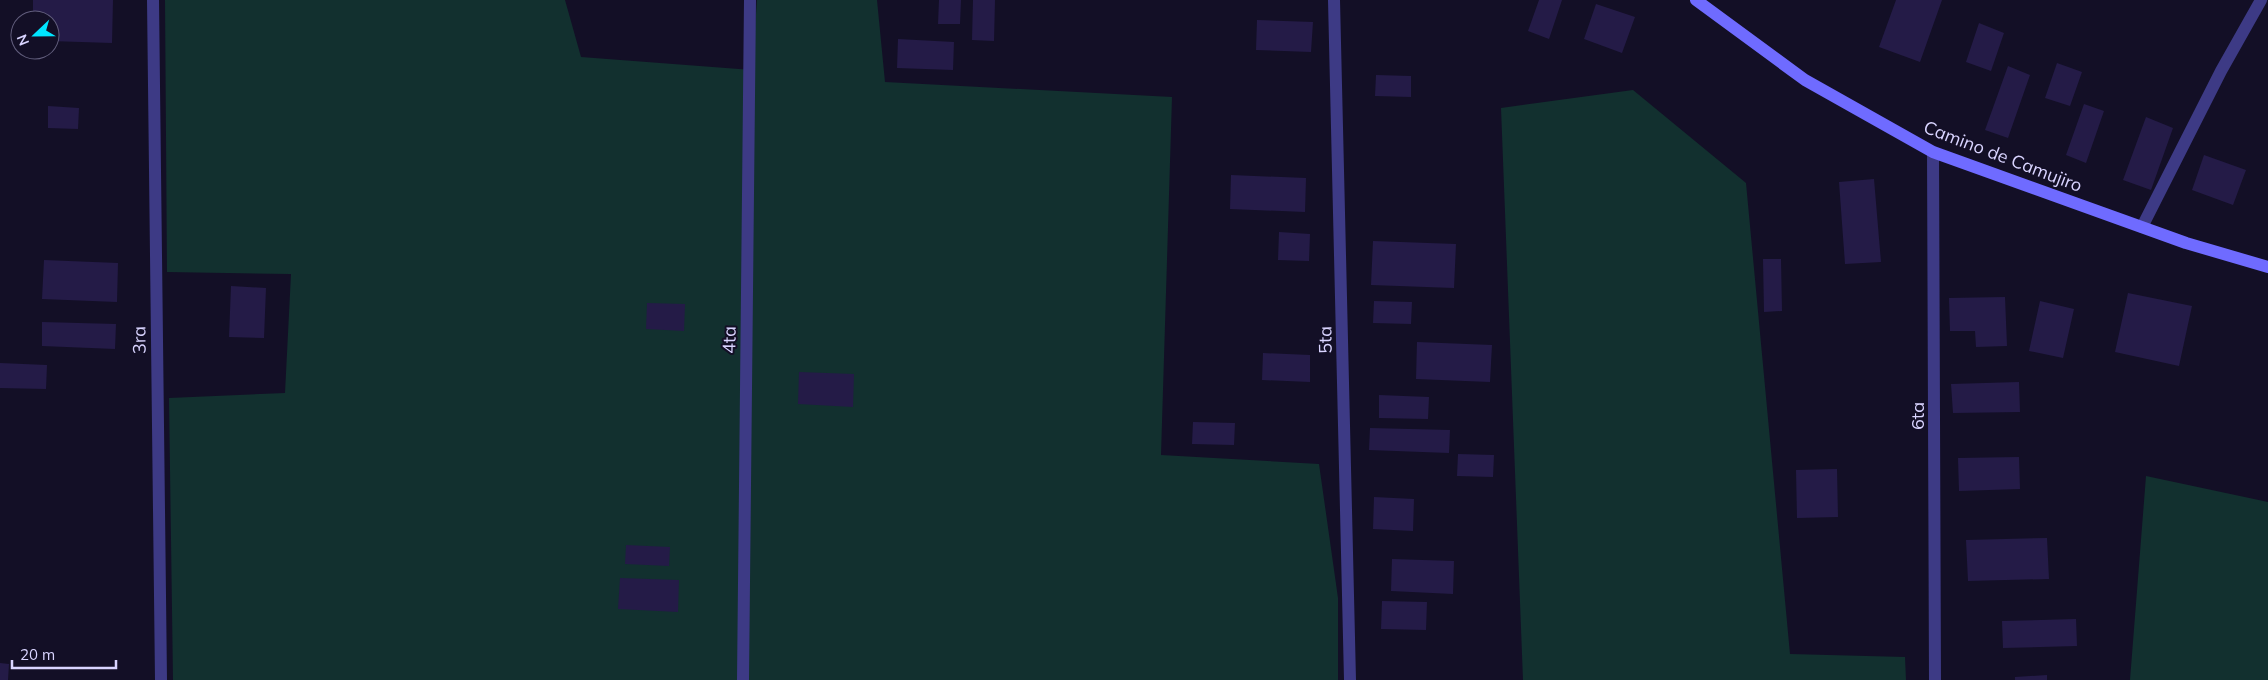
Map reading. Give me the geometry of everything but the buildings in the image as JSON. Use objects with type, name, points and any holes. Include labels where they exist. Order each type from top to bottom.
[{"type":"street","name":"3ra","points":[[153,0],[161,680]]},
{"type":"street","name":"4ta","points":[[743,680],[750,0]]},
{"type":"street","name":"5ta","points":[[1334,0],[1350,680]]},
{"type":"street","name":"Camino de Camujiro","points":[[1696,0],[1805,80],[1933,152],[2186,243],[2268,267]]},
{"type":"street","points":[[2142,227],[2221,71],[2261,0]]},
{"type":"street","name":"6ta","points":[[1933,152],[1935,680]]},
{"type":"green space","points":[[165,0],[565,0],[581,57],[752,70],[757,0],[877,0],[885,82],[1172,97],[1161,455],[1319,464],[1338,598],[1338,680],[173,680],[169,398],[285,393],[291,274],[167,272]]},
{"type":"green space","points":[[1633,90],[1746,183],[1790,654],[1905,657],[1906,680],[1523,680],[1501,108]]},
{"type":"green space","points":[[2146,476],[2268,502],[2268,680],[2130,680]]}]
